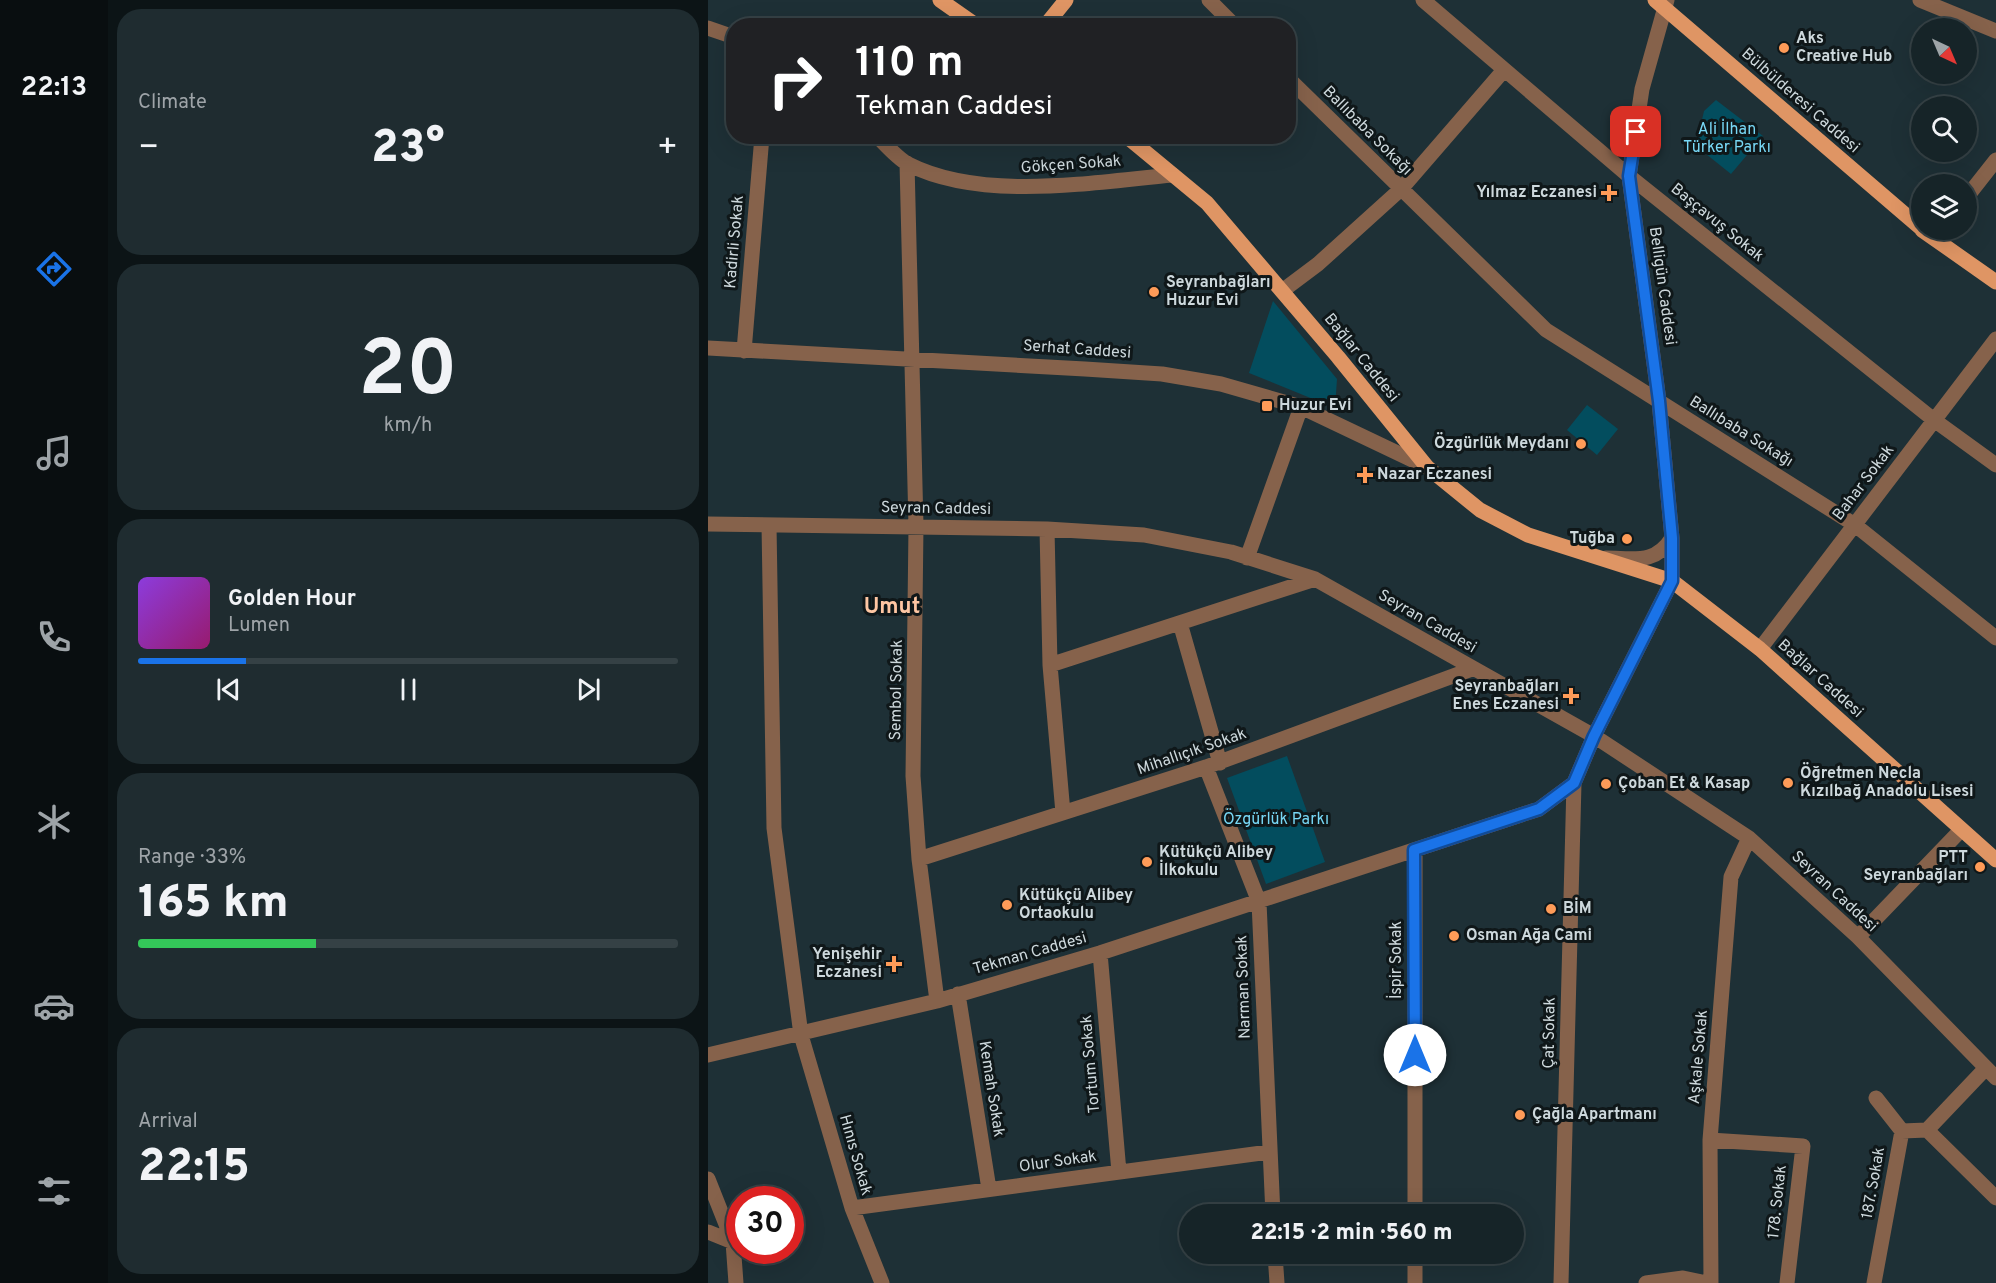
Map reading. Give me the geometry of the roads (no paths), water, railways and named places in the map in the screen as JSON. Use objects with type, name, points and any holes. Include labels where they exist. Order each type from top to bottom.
[{"type":"main road","points":[[940,0],[966,18]]},
{"type":"main road","points":[[1051,18],[1066,0]]},
{"type":"main road","name":"Bülbülderesi Caddesi","points":[[1662,3],[1911,219]]},
{"type":"main road","name":"Bağlar Caddesi","points":[[1136,144],[1207,204],[1427,467],[1460,495],[1502,522],[1528,534],[1672,581],[1760,649],[1996,861]]},
{"type":"main road","name":"Bülbülderesi Caddesi","points":[[1944,240],[1996,282]]},
{"type":"street","points":[[1209,0],[1227,18]]},
{"type":"street","name":"Başçavuş Sokak","points":[[1423,0],[1629,176],[1934,420],[1996,465]]},
{"type":"street","points":[[1920,0],[1996,31]]},
{"type":"street","name":"Belligün Caddesi","points":[[1662,3],[1642,89],[1629,176],[1659,401],[1672,538],[1672,581]]},
{"type":"street","points":[[708,28],[726,34]]},
{"type":"street","points":[[1282,291],[1401,189],[1504,70]]},
{"type":"street","name":"Ballıbaba Sokağı","points":[[1296,86],[1546,330],[1855,525],[1996,638]]},
{"type":"street","name":"Kadirli Sokak","points":[[744,351],[761,144]]},
{"type":"street","name":"Gökçen Sokak","points":[[886,144],[907,163],[941,175],[1020,188],[1173,175]]},
{"type":"street","points":[[1977,184],[1996,160]]},
{"type":"street","name":"Sembol Sokak","points":[[907,163],[916,526],[913,776],[919,859],[937,1001]]},
{"type":"street","name":"Bahar Sokak","points":[[1760,649],[1996,339]]},
{"type":"street","name":"Serhat Caddesi","points":[[708,348],[913,357],[1162,374],[1221,384],[1301,407],[1427,467]]},
{"type":"street","points":[[1247,558],[1301,407]]},
{"type":"street","name":"Seyran Caddesi","points":[[708,524],[1047,529],[1144,535],[1247,558],[1315,579],[1594,736],[1749,838],[1858,937],[1991,1073]]},
{"type":"street","name":"Hınıs Sokak","points":[[769,525],[774,828],[801,1035],[852,1208],[882,1283]]},
{"type":"street","points":[[1047,529],[1050,665],[1063,813]]},
{"type":"street","name":"Bağlar Caddesi","points":[[1599,558],[1649,558],[1662,552],[1672,538]]},
{"type":"street","points":[[1050,665],[1315,579]]},
{"type":"street","points":[[1574,783],[1594,736],[1672,581]]},
{"type":"street","name":"Narman Sokak","points":[[1180,623],[1213,765],[1258,902],[1272,1204]]},
{"type":"street","name":"Mihallıçık Sokak","points":[[919,859],[1213,765],[1472,669]]},
{"type":"street","name":"Tekman Caddesi","points":[[708,1055],[801,1035],[937,1001],[1100,953],[1539,809],[1574,783]]},
{"type":"street","name":"Çat Sokak","points":[[1561,1283],[1574,783]]},
{"type":"street","points":[[1858,937],[1961,830]]},
{"type":"street","name":"Aşkale Sokak","points":[[1709,1283],[1710,1140],[1731,878],[1749,838]]},
{"type":"street","name":"İspir Sokak","points":[[1414,850],[1415,1204]]},
{"type":"street","name":"Tortum Sokak","points":[[1100,953],[1119,1172]]},
{"type":"street","name":"Kemah Sokak","points":[[958,994],[989,1189]]},
{"type":"street","points":[[1902,1131],[1928,1130],[1991,1073]]},
{"type":"street","name":"187. Sokak","points":[[1874,1283],[1902,1131],[1876,1098]]},
{"type":"street","points":[[1928,1130],[1996,1198]]},
{"type":"street","name":"178. Sokak","points":[[1710,1140],[1803,1146],[1787,1283]]},
{"type":"street","name":"Olur Sokak","points":[[852,1208],[1269,1152]]},
{"type":"street","points":[[708,1179],[726,1224]]},
{"type":"street","points":[[708,1232],[726,1239]]},
{"type":"street","points":[[735,1264],[736,1283]]},
{"type":"street","points":[[1276,1264],[1277,1283]]},
{"type":"street","points":[[1415,1264],[1415,1283]]},
{"type":"street","points":[[1646,1283],[1683,1278],[1709,1283]]},
{"type":"place","name":"Aks Creative Hub","points":[[1784,48]]},
{"type":"place","name":"Yılmaz Eczanesi","points":[[1609,193]]},
{"type":"place","name":"Seyranbağları Huzur Evi","points":[[1154,292]]},
{"type":"place","name":"Huzur Evi","points":[[1267,406]]},
{"type":"place","name":"Özgürlük Meydanı","points":[[1581,444]]},
{"type":"place","name":"Nazar Eczanesi","points":[[1365,475]]},
{"type":"place","name":"Tuğba","points":[[1627,539]]},
{"type":"place","name":"Seyranbağları Enes Eczanesi","points":[[1571,696]]},
{"type":"place","name":"Öğretmen Necla Kızılbağ Anadolu Lisesi","points":[[1788,783]]},
{"type":"place","name":"Çoban Et & Kasap","points":[[1606,784]]},
{"type":"place","name":"Kütükçü Alibey İlkokulu","points":[[1147,862]]},
{"type":"place","name":"PTT Seyranbağları","points":[[1980,867]]},
{"type":"place","name":"Kütükçü Alibey Ortaokulu","points":[[1007,905]]},
{"type":"place","name":"BİM","points":[[1551,909]]},
{"type":"place","name":"Osman Ağa Cami","points":[[1454,936]]},
{"type":"place","name":"Yenişehir Eczanesi","points":[[894,964]]},
{"type":"place","name":"Çağla Apartmanı","points":[[1520,1115]]},
{"type":"district","name":"Umut","points":[[892,607]]},
{"type":"park label","name":"Ali İlhan Türker Parkı","points":[[1727,139]]},
{"type":"park label","name":"Özgürlük Parkı","points":[[1276,820]]}]
